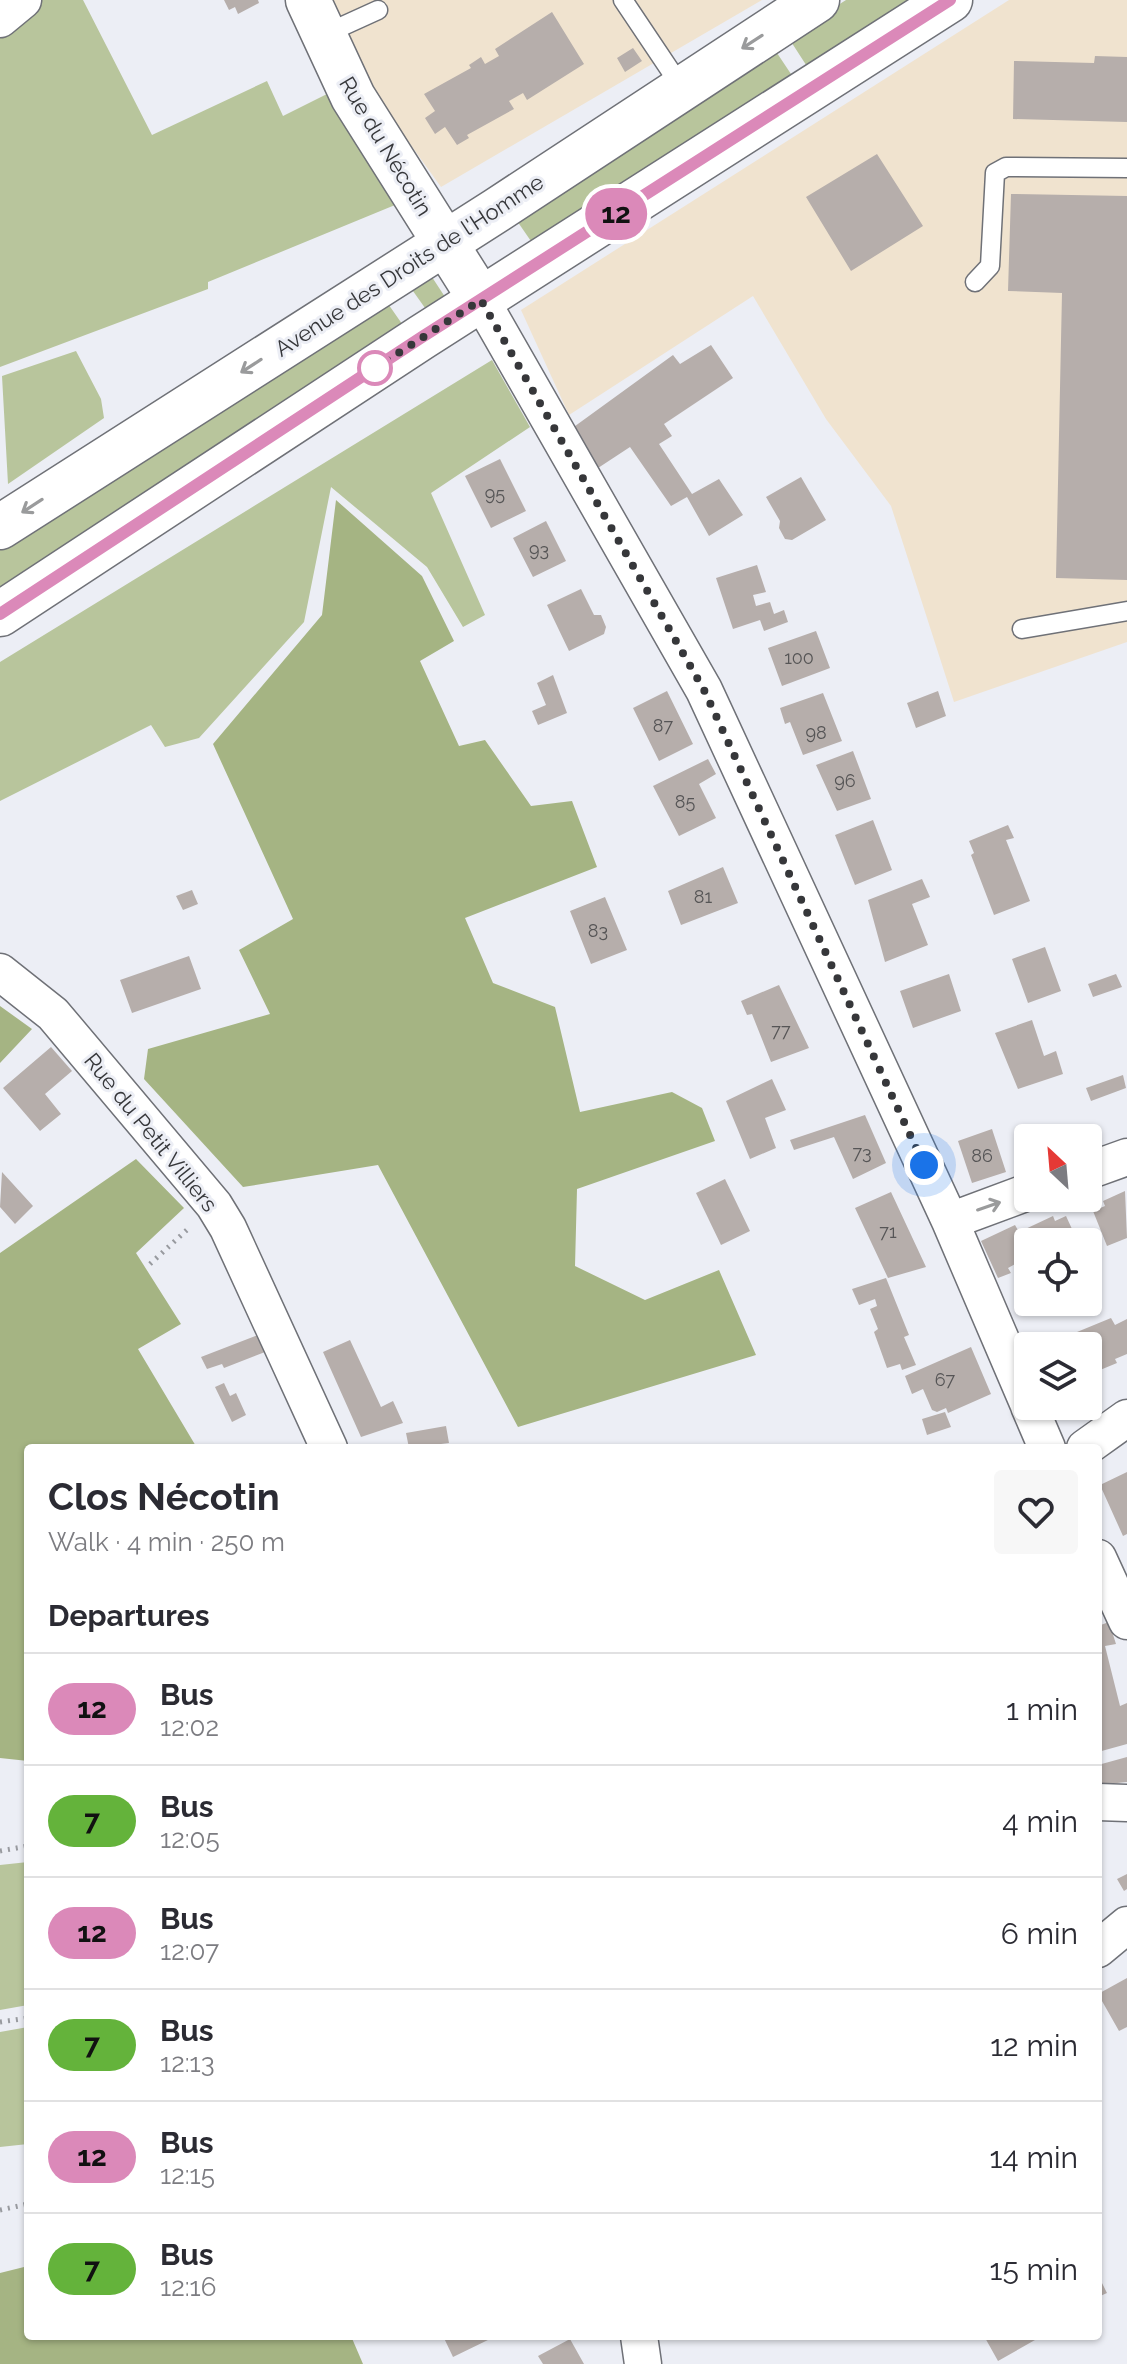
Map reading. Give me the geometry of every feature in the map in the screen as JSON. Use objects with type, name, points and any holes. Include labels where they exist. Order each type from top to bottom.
[{"type":"main road","name":"Avenue des Droits de l'Homme","points":[[0,527],[817,0]]},
{"type":"main road","points":[[0,614],[481,300],[950,0]]},
{"type":"main road","name":"Rue du Nécotin","points":[[316,17],[353,97],[481,300]]},
{"type":"street","points":[[0,19],[23,0]]},
{"type":"street","name":"Rue du Nécotin","points":[[481,300],[704,690],[950,1221],[1014,1369]]},
{"type":"street","name":"Rue du Petit Villiers","points":[[0,972],[53,1014],[214,1205],[228,1228],[327,1444]]},
{"type":"street","points":[[1102,1166],[1127,1157]]},
{"type":"street","points":[[950,1221],[1014,1197]]},
{"type":"street","points":[[1091,1444],[1127,1418]]},
{"type":"street","name":"Rue du Nécotin","points":[[1036,1420],[1045,1444]]},
{"type":"street","points":[[1102,1567],[1127,1621]]},
{"type":"street","points":[[1102,1802],[1127,1803]]},
{"type":"street","points":[[1102,1946],[1127,1925]]},
{"type":"street","points":[[640,2340],[643,2364]]},
{"type":"lane","points":[[623,0],[682,88]]},
{"type":"lane","points":[[316,17],[378,10]]},
{"type":"lane","points":[[975,282],[990,266],[995,173],[1006,167],[1127,168]]},
{"type":"lane","points":[[1022,629],[1127,611]]},
{"type":"path","points":[[150,1264],[214,1205]]},
{"type":"path","points":[[0,1851],[24,1847]]},
{"type":"path","points":[[0,2022],[24,2019]]},
{"type":"path","points":[[0,2210],[24,2205]]},
{"type":"shaded area","points":[[332,0],[762,0],[441,187],[379,101]]},
{"type":"shaded area","points":[[1009,0],[1127,0],[1127,642],[954,702],[891,506],[826,419],[753,296],[569,415],[521,310]]},
{"type":"green space","points":[[39,0],[83,0],[152,135],[267,81],[283,116],[329,93],[395,205],[208,282],[208,289],[0,367],[0,32]]},
{"type":"green space","points":[[846,0],[921,0],[810,71],[788,37]]},
{"type":"green space","points":[[773,47],[795,80],[535,247],[513,215]]},
{"type":"green space","points":[[430,274],[447,300],[430,315],[408,284]]},
{"type":"green space","points":[[384,298],[407,331],[0,596],[0,547]]},
{"type":"green space","points":[[76,351],[101,399],[104,418],[8,484],[2,376]]},
{"type":"green space","points":[[492,360],[530,427],[431,493],[485,615],[463,627],[427,567],[331,487],[304,622],[199,738],[165,747],[151,725],[0,801],[0,662]]},
{"type":"green space","points":[[336,500],[422,576],[454,641],[420,661],[459,746],[485,740],[531,806],[572,801],[597,867],[465,918],[493,983],[555,1007],[580,1112],[672,1092],[702,1108],[715,1141],[577,1189],[575,1266],[645,1300],[719,1270],[756,1355],[518,1427],[378,1165],[243,1187],[144,1079],[148,1049],[270,1014],[239,950],[293,919],[213,744],[322,615]]},
{"type":"green space","points":[[0,1006],[32,1029],[0,1063]]},
{"type":"green space","points":[[136,1159],[184,1208],[136,1253],[181,1324],[138,1349],[195,1444],[24,1444],[24,1761],[0,1758],[0,1253]]},
{"type":"green space","points":[[24,1862],[24,2006],[0,2010],[0,1865]]},
{"type":"green space","points":[[24,2028],[24,2144],[0,2147],[0,2032]]},
{"type":"green space","points":[[24,2267],[24,2340],[353,2340],[363,2364],[0,2364],[0,2273]]},
{"type":"building","points":[[224,0],[258,0],[259,3],[238,14],[235,7],[229,10]]},
{"type":"building","points":[[552,12],[584,64],[527,100],[523,93],[509,101],[514,109],[467,135],[469,138],[457,145],[445,127],[435,134],[425,118],[435,111],[424,94],[471,68],[469,65],[481,57],[485,64],[499,56],[495,49]]},
{"type":"building","points":[[633,48],[642,61],[625,72],[617,58]]},
{"type":"building","points":[[1095,56],[1127,57],[1127,122],[1013,119],[1014,61],[1094,63]]},
{"type":"building","points":[[877,154],[923,226],[851,271],[806,197]]},
{"type":"building","points":[[1011,194],[1127,196],[1127,580],[1056,578],[1062,293],[1008,291]]},
{"type":"building","points":[[711,345],[733,378],[664,424],[672,436],[659,444],[692,494],[719,479],[743,515],[709,536],[687,497],[671,506],[630,447],[595,470],[571,429],[673,355],[680,364]]},
{"type":"building","points":[[500,459],[526,511],[491,528],[465,476]]},
{"type":"building","points":[[801,477],[826,520],[792,540],[785,539],[779,528],[780,521],[766,497]]},
{"type":"building","points":[[546,521],[566,561],[533,577],[513,538]]},
{"type":"building","points":[[757,565],[766,592],[753,595],[756,606],[770,602],[774,614],[784,610],[788,622],[764,631],[760,620],[733,629],[716,578]]},
{"type":"building","points":[[581,589],[594,615],[601,615],[606,627],[604,634],[569,651],[547,605]]},
{"type":"building","points":[[816,631],[830,668],[782,686],[768,648]]},
{"type":"building","points":[[553,675],[567,713],[538,725],[532,711],[546,705],[537,683]]},
{"type":"building","points":[[667,691],[693,744],[659,761],[633,708]]},
{"type":"building","points":[[938,691],[946,716],[916,728],[907,703]]},
{"type":"building","points":[[823,693],[842,741],[803,755],[790,722],[785,724],[780,708]]},
{"type":"building","points":[[853,751],[871,799],[837,811],[816,765]]},
{"type":"building","points":[[708,759],[716,774],[699,784],[716,818],[679,836],[653,786]]},
{"type":"building","points":[[873,820],[892,870],[855,885],[835,835]]},
{"type":"building","points":[[1008,825],[1014,838],[1006,840],[1030,901],[994,915],[971,855],[974,853],[969,841]]},
{"type":"building","points":[[723,867],[738,903],[681,925],[668,891]]},
{"type":"building","points":[[922,879],[930,897],[912,904],[928,945],[885,962],[868,900]]},
{"type":"building","points":[[192,890],[198,904],[183,910],[176,896]]},
{"type":"building","points":[[605,897],[627,950],[591,964],[570,911]]},
{"type":"building","points":[[1045,947],[1061,991],[1028,1003],[1012,959]]},
{"type":"building","points":[[189,956],[201,989],[132,1013],[120,980]]},
{"type":"building","points":[[949,974],[961,1011],[913,1028],[900,991]]},
{"type":"building","points":[[1116,974],[1122,987],[1093,997],[1088,984]]},
{"type":"building","points":[[779,985],[809,1048],[771,1062],[752,1014],[747,1015],[741,1001]]},
{"type":"building","points":[[1032,1020],[1044,1056],[1056,1051],[1063,1074],[1018,1089],[995,1033]]},
{"type":"building","points":[[51,1047],[72,1071],[45,1094],[61,1114],[40,1131],[3,1088]]},
{"type":"building","points":[[1123,1075],[1126,1088],[1091,1101],[1086,1088]]},
{"type":"building","points":[[772,1079],[786,1110],[765,1118],[776,1148],[750,1159],[726,1101]]},
{"type":"building","points":[[865,1115],[886,1163],[853,1179],[834,1137],[794,1150],[790,1140]]},
{"type":"building","points":[[992,1129],[1006,1172],[972,1183],[958,1141]]},
{"type":"building","points":[[2,1172],[33,1206],[15,1224],[0,1207]]},
{"type":"building","points":[[725,1179],[750,1231],[721,1245],[696,1193]]},
{"type":"building","points":[[1125,1191],[1127,1238],[1107,1246],[1093,1212],[1102,1212],[1105,1206],[1103,1201]]},
{"type":"building","points":[[891,1192],[926,1267],[888,1278],[855,1208]]},
{"type":"building","points":[[1053,1216],[1055,1221],[1066,1216],[1072,1228],[1028,1228]]},
{"type":"building","points":[[1015,1225],[1014,1265],[1008,1268],[1011,1273],[998,1278],[981,1241]]},
{"type":"building","points":[[886,1278],[909,1335],[904,1337],[916,1365],[902,1370],[900,1364],[887,1368],[874,1332],[878,1329],[870,1309],[877,1306],[875,1299],[859,1305],[852,1289]]},
{"type":"building","points":[[1111,1318],[1115,1325],[1127,1319],[1127,1354],[1115,1359],[1117,1363],[1102,1369],[1102,1332],[1077,1332]]},
{"type":"building","points":[[258,1335],[265,1352],[224,1368],[222,1364],[207,1369],[201,1357]]},
{"type":"building","points":[[350,1340],[381,1407],[393,1401],[403,1423],[361,1437],[323,1352]]},
{"type":"building","points":[[971,1347],[991,1394],[948,1413],[946,1408],[937,1412],[932,1410],[923,1389],[912,1394],[905,1376]]},
{"type":"building","points":[[224,1383],[230,1396],[236,1393],[246,1415],[232,1422],[215,1387]]},
{"type":"building","points":[[945,1412],[951,1427],[927,1435],[922,1419]]},
{"type":"building","points":[[446,1426],[449,1443],[408,1444],[406,1433]]},
{"type":"building","points":[[1127,1472],[1127,1534],[1123,1536],[1102,1489],[1102,1484]]},
{"type":"building","points":[[1109,1622],[1116,1644],[1105,1646],[1120,1706],[1127,1703],[1127,1744],[1102,1751],[1102,1625]]},
{"type":"building","points":[[1127,1757],[1127,1782],[1102,1785],[1102,1764]]},
{"type":"building","points":[[1127,1874],[1127,1889],[1124,1891],[1117,1879]]},
{"type":"building","points":[[1127,1978],[1127,2027],[1119,2031],[1102,2001],[1102,1992]]},
{"type":"building","points":[[445,2340],[488,2340],[453,2357]]},
{"type":"building","points":[[571,2340],[584,2364],[543,2364],[538,2356]]},
{"type":"building","points":[[986,2340],[1035,2340],[998,2361]]},
{"type":"bus line","name":"12","points":[[0,614],[422,337],[950,0]]},
{"type":"route","points":[[375,368],[481,300],[704,690],[924,1165]]}]
